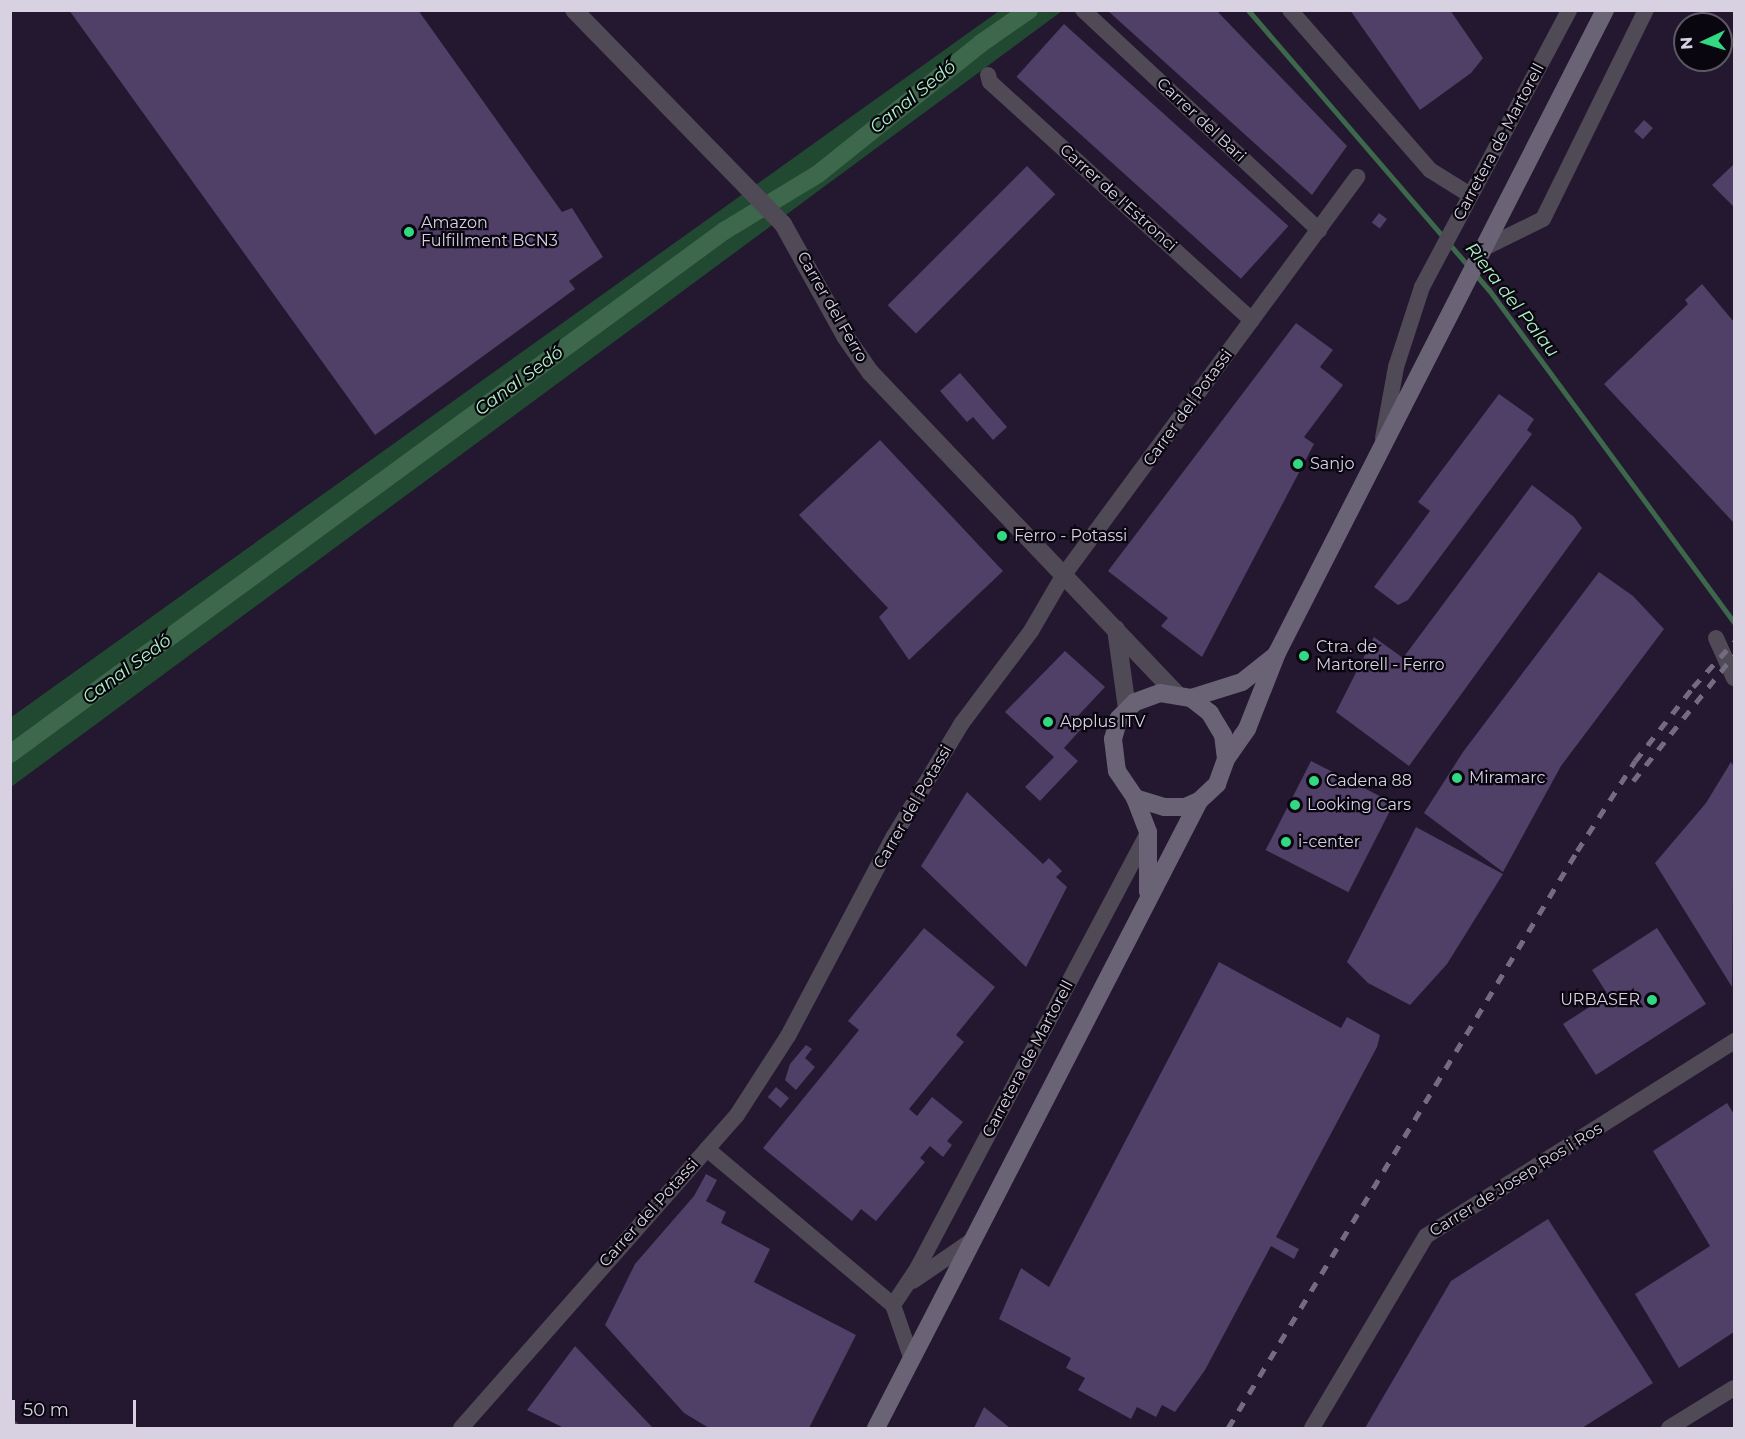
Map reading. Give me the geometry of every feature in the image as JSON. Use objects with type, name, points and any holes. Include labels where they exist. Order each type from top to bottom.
[{"type":"main road","name":"Carretera de Martorell","points":[[876,1428],[1199,801],[1217,784],[1226,759],[1246,729],[1277,654],[1382,447],[1488,246],[1605,10]]},
{"type":"main road","name":"Carretera de Martorell","points":[[1147,903],[1150,872],[1148,832],[1135,798],[1120,781],[1112,749],[1115,728],[1127,708],[1151,695],[1184,696],[1242,682],[1277,654]]},
{"type":"main road","points":[[1184,696],[1210,714],[1220,729],[1226,759]]},
{"type":"main road","points":[[1135,798],[1166,807],[1185,807],[1199,801]]},
{"type":"street","name":"Carrer del Ferro","points":[[574,10],[783,224],[844,336],[870,372],[1064,576],[1184,696]]},
{"type":"street","name":"Carrer del Bari","points":[[1083,10],[1319,230]]},
{"type":"street","points":[[1290,10],[1430,170],[1470,195]]},
{"type":"street","name":"Carretera de Martorell","points":[[1382,447],[1396,367],[1422,287],[1569,10]]},
{"type":"street","points":[[1488,246],[1543,219],[1646,10]]},
{"type":"street","name":"Carrer de l'Estronci","points":[[988,75],[990,82],[1252,320]]},
{"type":"street","name":"Carrer del Potassi","points":[[461,1428],[737,1115],[788,1036],[905,817],[962,723],[1031,631],[1064,576],[1357,177]]},
{"type":"street","points":[[1116,629],[1127,708]]},
{"type":"street","points":[[1716,638],[1734,678]]},
{"type":"street","name":"Carretera de Martorell","points":[[893,1305],[907,1285],[1148,832]]},
{"type":"street","name":"Carrer de Josep Ros i Ros","points":[[1312,1428],[1426,1236],[1734,1041]]},
{"type":"street","points":[[707,1149],[893,1305],[912,1360]]},
{"type":"street","name":"Carretera de Martorell","points":[[907,1285],[974,1239]]},
{"type":"street","points":[[1669,1428],[1734,1388]]},
{"type":"green space","points":[[999,11],[1062,11],[11,787],[10,718]]},
{"type":"building","name":"Amazon Fulfillment BCN3","points":[[69,10],[418,10],[562,212],[572,208],[603,257],[569,281],[575,289],[375,435]]},
{"type":"building","points":[[1107,10],[1216,10],[1347,146],[1312,195]]},
{"type":"building","points":[[1350,10],[1450,10],[1483,58],[1471,73],[1420,110]]},
{"type":"building","points":[[1064,24],[1288,226],[1241,279],[1016,77]]},
{"type":"building","points":[[1644,120],[1653,128],[1643,139],[1634,131]]},
{"type":"building","points":[[1734,164],[1734,207],[1712,185]]},
{"type":"building","points":[[1027,166],[1055,194],[916,334],[888,305]]},
{"type":"building","points":[[1379,213],[1387,219],[1380,229],[1372,223]]},
{"type":"building","points":[[1702,284],[1734,322],[1734,523],[1604,384],[1688,304],[1685,300]]},
{"type":"building","points":[[1296,323],[1333,350],[1320,367],[1343,385],[1304,437],[1314,444],[1202,657],[1161,626],[1168,618],[1108,571]]},
{"type":"building","points":[[960,373],[1007,427],[993,440],[973,417],[967,422],[940,391]]},
{"type":"building","points":[[1499,394],[1534,419],[1527,430],[1532,434],[1408,600],[1398,605],[1374,587],[1430,511],[1418,502]]},
{"type":"building","points":[[880,440],[1003,571],[909,660],[879,617],[888,608],[799,515]]},
{"type":"building","points":[[1532,485],[1574,517],[1582,528],[1409,766],[1336,712],[1374,637],[1403,658]]},
{"type":"building","points":[[1599,572],[1633,596],[1664,629],[1561,766],[1503,872],[1424,813],[1463,752]]},
{"type":"building","name":"Applus ITV","points":[[1065,651],[1105,687],[1076,718],[1083,727],[1064,748],[1078,761],[1040,801],[1025,787],[1054,757],[1005,712]]},
{"type":"building","points":[[1311,761],[1394,803],[1348,892],[1266,850]]},
{"type":"building","points":[[1731,762],[1734,767],[1732,987],[1655,863],[1706,803]]},
{"type":"building","points":[[967,792],[1043,864],[1049,858],[1062,871],[1056,877],[1067,887],[1026,967],[921,866]]},
{"type":"building","points":[[1416,827],[1503,874],[1447,964],[1410,1005],[1368,983],[1347,962]]},
{"type":"building","points":[[924,928],[995,987],[956,1035],[964,1042],[909,1109],[917,1116],[932,1097],[963,1122],[947,1141],[952,1145],[943,1157],[930,1146],[920,1158],[925,1162],[876,1221],[861,1209],[852,1221],[763,1148],[859,1030],[848,1021]]},
{"type":"building","name":"URBASER","points":[[1657,928],[1706,1004],[1596,1075],[1563,1024],[1608,995],[1592,970]]},
{"type":"building","points":[[1219,962],[1341,1028],[1347,1017],[1380,1035],[1377,1047],[1276,1237],[1299,1249],[1294,1259],[1271,1246],[1205,1370],[1175,1412],[1162,1405],[1156,1417],[1137,1407],[1131,1419],[1078,1390],[1085,1378],[1066,1368],[1071,1358],[999,1319],[1021,1268],[1049,1287]]},
{"type":"building","points":[[806,1045],[812,1049],[805,1058],[815,1067],[796,1090],[785,1080],[790,1064]]},
{"type":"building","points":[[776,1087],[789,1098],[781,1108],[768,1097]]},
{"type":"building","points":[[1727,1103],[1734,1114],[1734,1332],[1679,1368],[1635,1294],[1710,1246],[1653,1151]]},
{"type":"building","points":[[706,1174],[717,1180],[706,1201],[726,1212],[721,1223],[770,1249],[754,1282],[856,1335],[809,1428],[709,1428],[684,1413],[605,1325],[635,1264],[694,1196]]},
{"type":"building","points":[[1548,1219],[1653,1383],[1582,1428],[1365,1428],[1451,1281]]},
{"type":"building","points":[[575,1346],[653,1428],[564,1428],[527,1410]]},
{"type":"building","points":[[984,1407],[1010,1428],[974,1428]]},
{"type":"waterway","name":"Canal Sedó","points":[[10,754],[724,231],[818,174],[980,44],[1029,10]]},
{"type":"waterway","name":"Riera del Palau","points":[[1248,10],[1489,290],[1734,622]]},
{"type":"railway","points":[[1228,1428],[1577,851],[1635,761],[1693,687],[1734,642]]},
{"type":"railway","points":[[1633,781],[1734,655]]},
{"type":"place","name":"Amazon Fulfillment BCN3","points":[[409,232]]},
{"type":"place","name":"Sanjo","points":[[1298,464]]},
{"type":"place","name":"Ferro - Potassi","points":[[1002,536]]},
{"type":"place","name":"Ctra. de Martorell - Ferro","points":[[1304,656]]},
{"type":"place","name":"Applus ITV","points":[[1048,722]]},
{"type":"place","name":"Miramarc","points":[[1457,778]]},
{"type":"place","name":"Cadena 88","points":[[1314,781]]},
{"type":"place","name":"Looking Cars","points":[[1295,805]]},
{"type":"place","name":"i-center","points":[[1286,842]]},
{"type":"place","name":"URBASER","points":[[1652,1000]]}]
